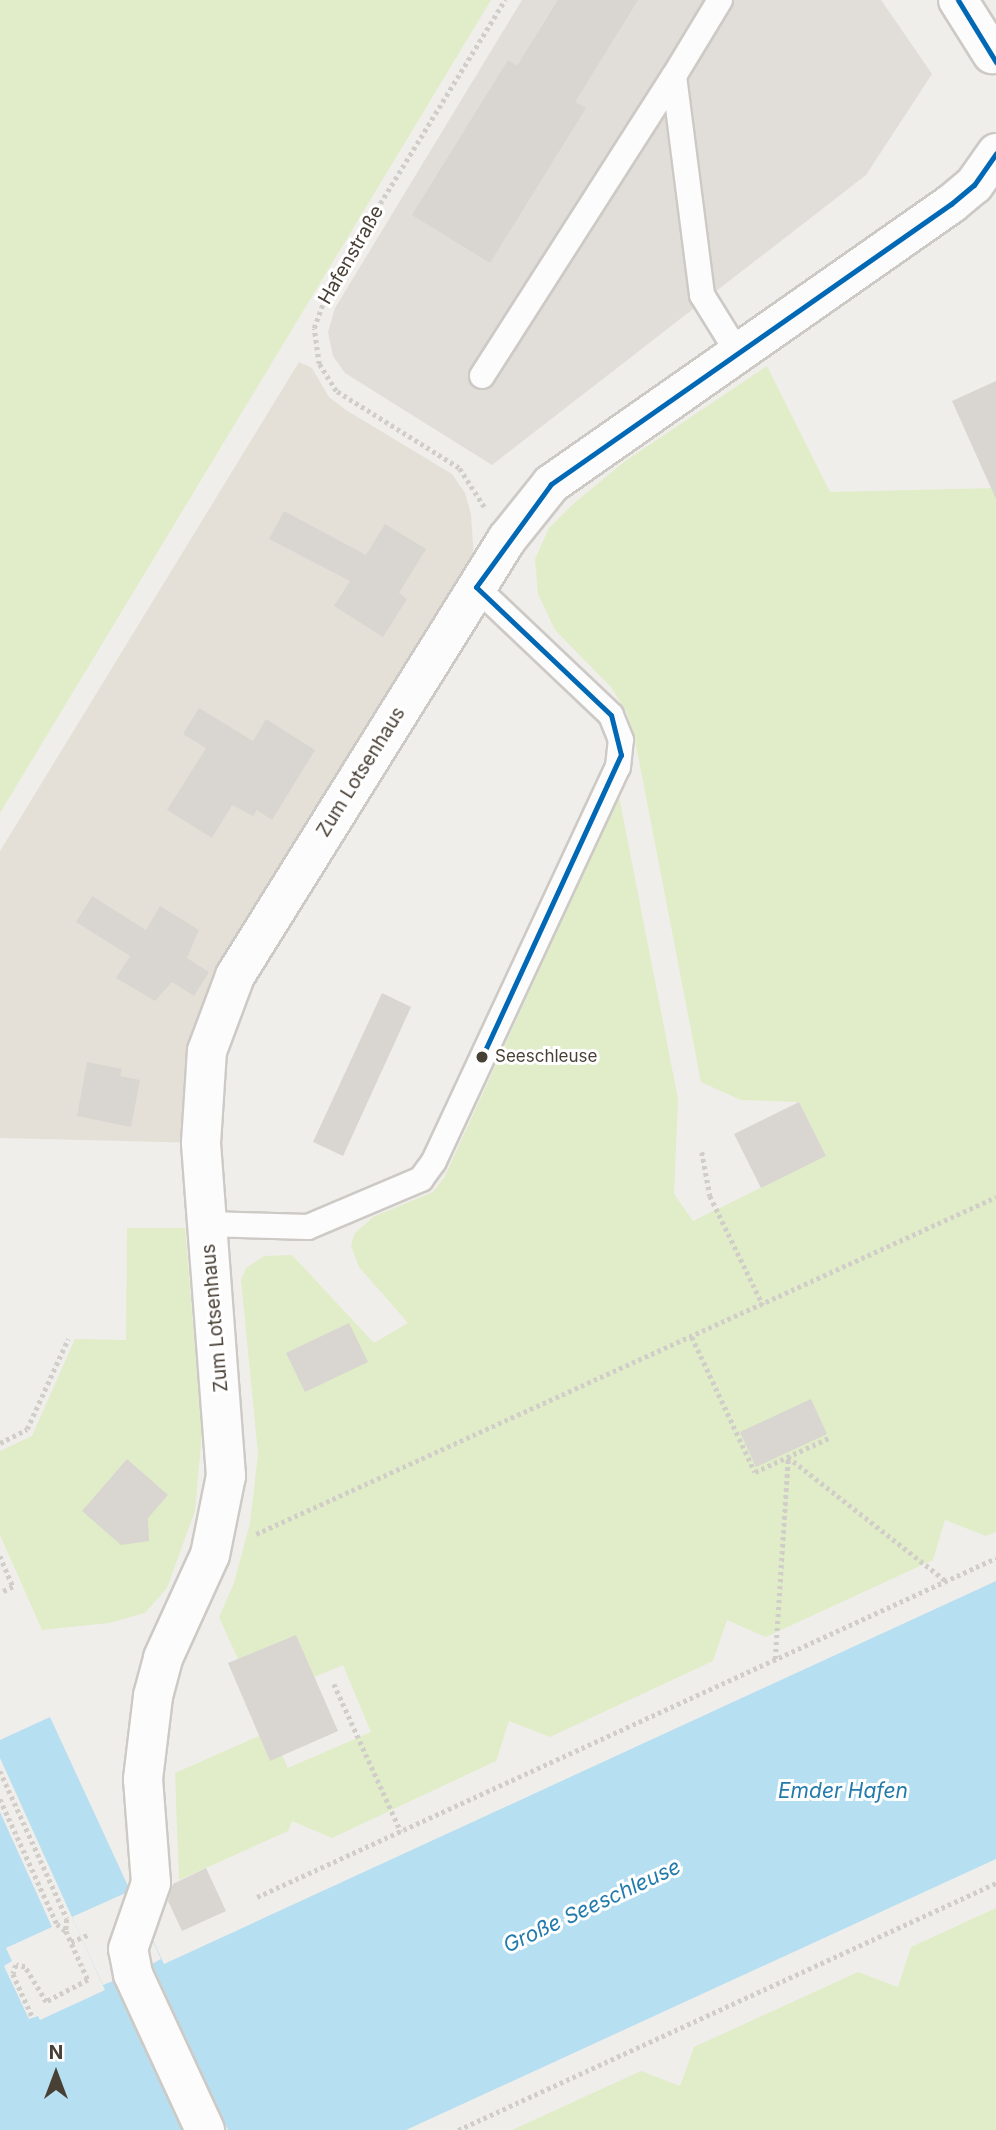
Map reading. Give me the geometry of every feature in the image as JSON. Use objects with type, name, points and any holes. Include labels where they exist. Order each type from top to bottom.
[{"type":"street","points":[[958,0],[995,58]]},
{"type":"street","name":"Zum Lotsenhaus","points":[[205,2130],[130,1963],[132,1929],[151,1883],[143,1779],[147,1730],[163,1658],[210,1555],[221,1518],[226,1430],[201,1143],[207,1051],[235,976],[507,538],[551,484],[951,204],[974,185],[996,153]]},
{"type":"lane","points":[[482,376],[720,0]]},
{"type":"lane","points":[[674,76],[702,295],[738,353]]},
{"type":"lane","points":[[206,1224],[308,1227],[421,1179],[434,1161],[618,767],[621,740],[611,715],[476,587]]},
{"type":"path","name":"Hafenstraße","points":[[505,0],[329,287],[317,317],[314,346],[319,364],[336,391],[459,468],[493,525],[507,538]]},
{"type":"path","points":[[702,1152],[710,1196],[763,1305]]},
{"type":"path","points":[[210,1555],[996,1197]]},
{"type":"path","points":[[692,1337],[754,1472],[830,1438]]},
{"type":"path","points":[[0,1443],[27,1429],[68,1339]]},
{"type":"path","points":[[788,1457],[946,1581]]},
{"type":"path","points":[[775,1660],[788,1457]]},
{"type":"path","points":[[0,1556],[13,1587],[0,1593]]},
{"type":"path","points":[[257,1897],[996,1558]]},
{"type":"path","points":[[334,1684],[401,1832]]},
{"type":"path","points":[[0,1772],[67,1919],[66,1931]]},
{"type":"path","points":[[0,1799],[57,1924],[66,1931],[88,1980],[51,2000],[40,1999],[25,1967],[13,1968],[32,2016]]},
{"type":"path","points":[[458,2130],[996,1883]]},
{"type":"path","points":[[71,1942],[82,1937]]},
{"type":"shaded area","points":[[522,0],[881,0],[932,74],[866,175],[492,465],[345,373],[333,356],[328,332],[335,308]]},
{"type":"shaded area","points":[[299,362],[312,368],[329,397],[346,410],[452,474],[465,493],[471,514],[476,587],[235,976],[201,1143],[0,1138],[0,851]]},
{"type":"green space","points":[[0,0],[491,0],[0,813]]},
{"type":"green space","points":[[767,366],[830,492],[996,488],[996,1532],[986,1536],[945,1520],[933,1560],[766,1637],[727,1620],[713,1661],[550,1737],[509,1721],[496,1761],[332,1838],[292,1821],[288,1831],[179,1880],[175,1773],[259,1736],[270,1760],[282,1755],[288,1768],[371,1732],[343,1665],[314,1677],[296,1635],[238,1659],[219,1617],[234,1583],[250,1523],[258,1454],[241,1280],[246,1268],[264,1256],[292,1255],[374,1343],[408,1323],[359,1267],[351,1246],[354,1234],[373,1217],[433,1192],[444,1178],[619,796],[678,1099],[674,1194],[693,1221],[826,1156],[799,1102],[741,1100],[701,1082],[635,740],[627,713],[611,687],[555,630],[538,594],[535,559],[549,528],[573,504],[624,462]]},
{"type":"green space","points":[[127,1228],[185,1228],[202,1432],[195,1511],[167,1588],[145,1613],[109,1623],[42,1630],[0,1535],[0,1451],[32,1436],[75,1339],[126,1340]]},
{"type":"green space","points":[[996,1908],[996,2130],[512,2130],[641,2071],[680,2086],[694,2047],[858,1972],[898,1987],[911,1947]]},
{"type":"water","name":"Emder Hafen","points":[[996,1581],[996,1859],[406,2130],[0,2130],[0,1812],[52,1927],[6,1948],[12,1961],[4,1966],[29,2019],[38,2016],[40,2020],[105,1990],[0,1758],[0,1740],[50,1717],[164,1964]]},
{"type":"pier","points":[[130,1891],[161,1959],[152,1964],[228,2130],[182,2130],[113,1981],[103,1985],[72,1917]]},
{"type":"building","points":[[558,0],[638,0],[575,102],[586,108],[490,263],[412,215],[508,60],[517,66]]},
{"type":"building","points":[[996,381],[996,499],[952,401]]},
{"type":"building","points":[[284,511],[366,555],[385,524],[426,549],[399,593],[407,599],[383,637],[334,606],[350,581],[269,539]]},
{"type":"building","points":[[199,708],[253,741],[266,719],[315,750],[272,820],[257,810],[253,816],[232,805],[212,838],[167,810],[206,748],[183,734]]},
{"type":"building","points":[[92,896],[146,930],[160,906],[199,930],[187,958],[209,972],[194,996],[172,982],[155,1001],[116,978],[130,956],[76,922]]},
{"type":"building","points":[[382,993],[411,1007],[343,1156],[313,1142]]},
{"type":"building","points":[[87,1062],[122,1069],[120,1076],[140,1080],[131,1127],[77,1116]]},
{"type":"building","points":[[799,1102],[826,1156],[761,1188],[734,1134]]},
{"type":"building","points":[[349,1323],[368,1362],[305,1392],[286,1353]]},
{"type":"building","points":[[811,1399],[827,1434],[756,1467],[740,1432]]},
{"type":"building","points":[[127,1459],[168,1495],[148,1518],[149,1541],[121,1545],[82,1511]]},
{"type":"building","points":[[296,1635],[338,1731],[270,1761],[228,1663]]},
{"type":"building","points":[[206,1868],[226,1911],[182,1931],[168,1901],[173,1884]]},
{"type":"transit line","points":[[958,0],[996,62]]},
{"type":"transit line","points":[[481,1059],[621,755],[611,715],[476,587],[551,484],[951,204],[974,185],[996,153]]},
{"type":"place","name":"Seeschleuse","points":[[482,1057]]},
{"type":"water label","name":"Große Seeschleuse","points":[[592,1906]]}]
